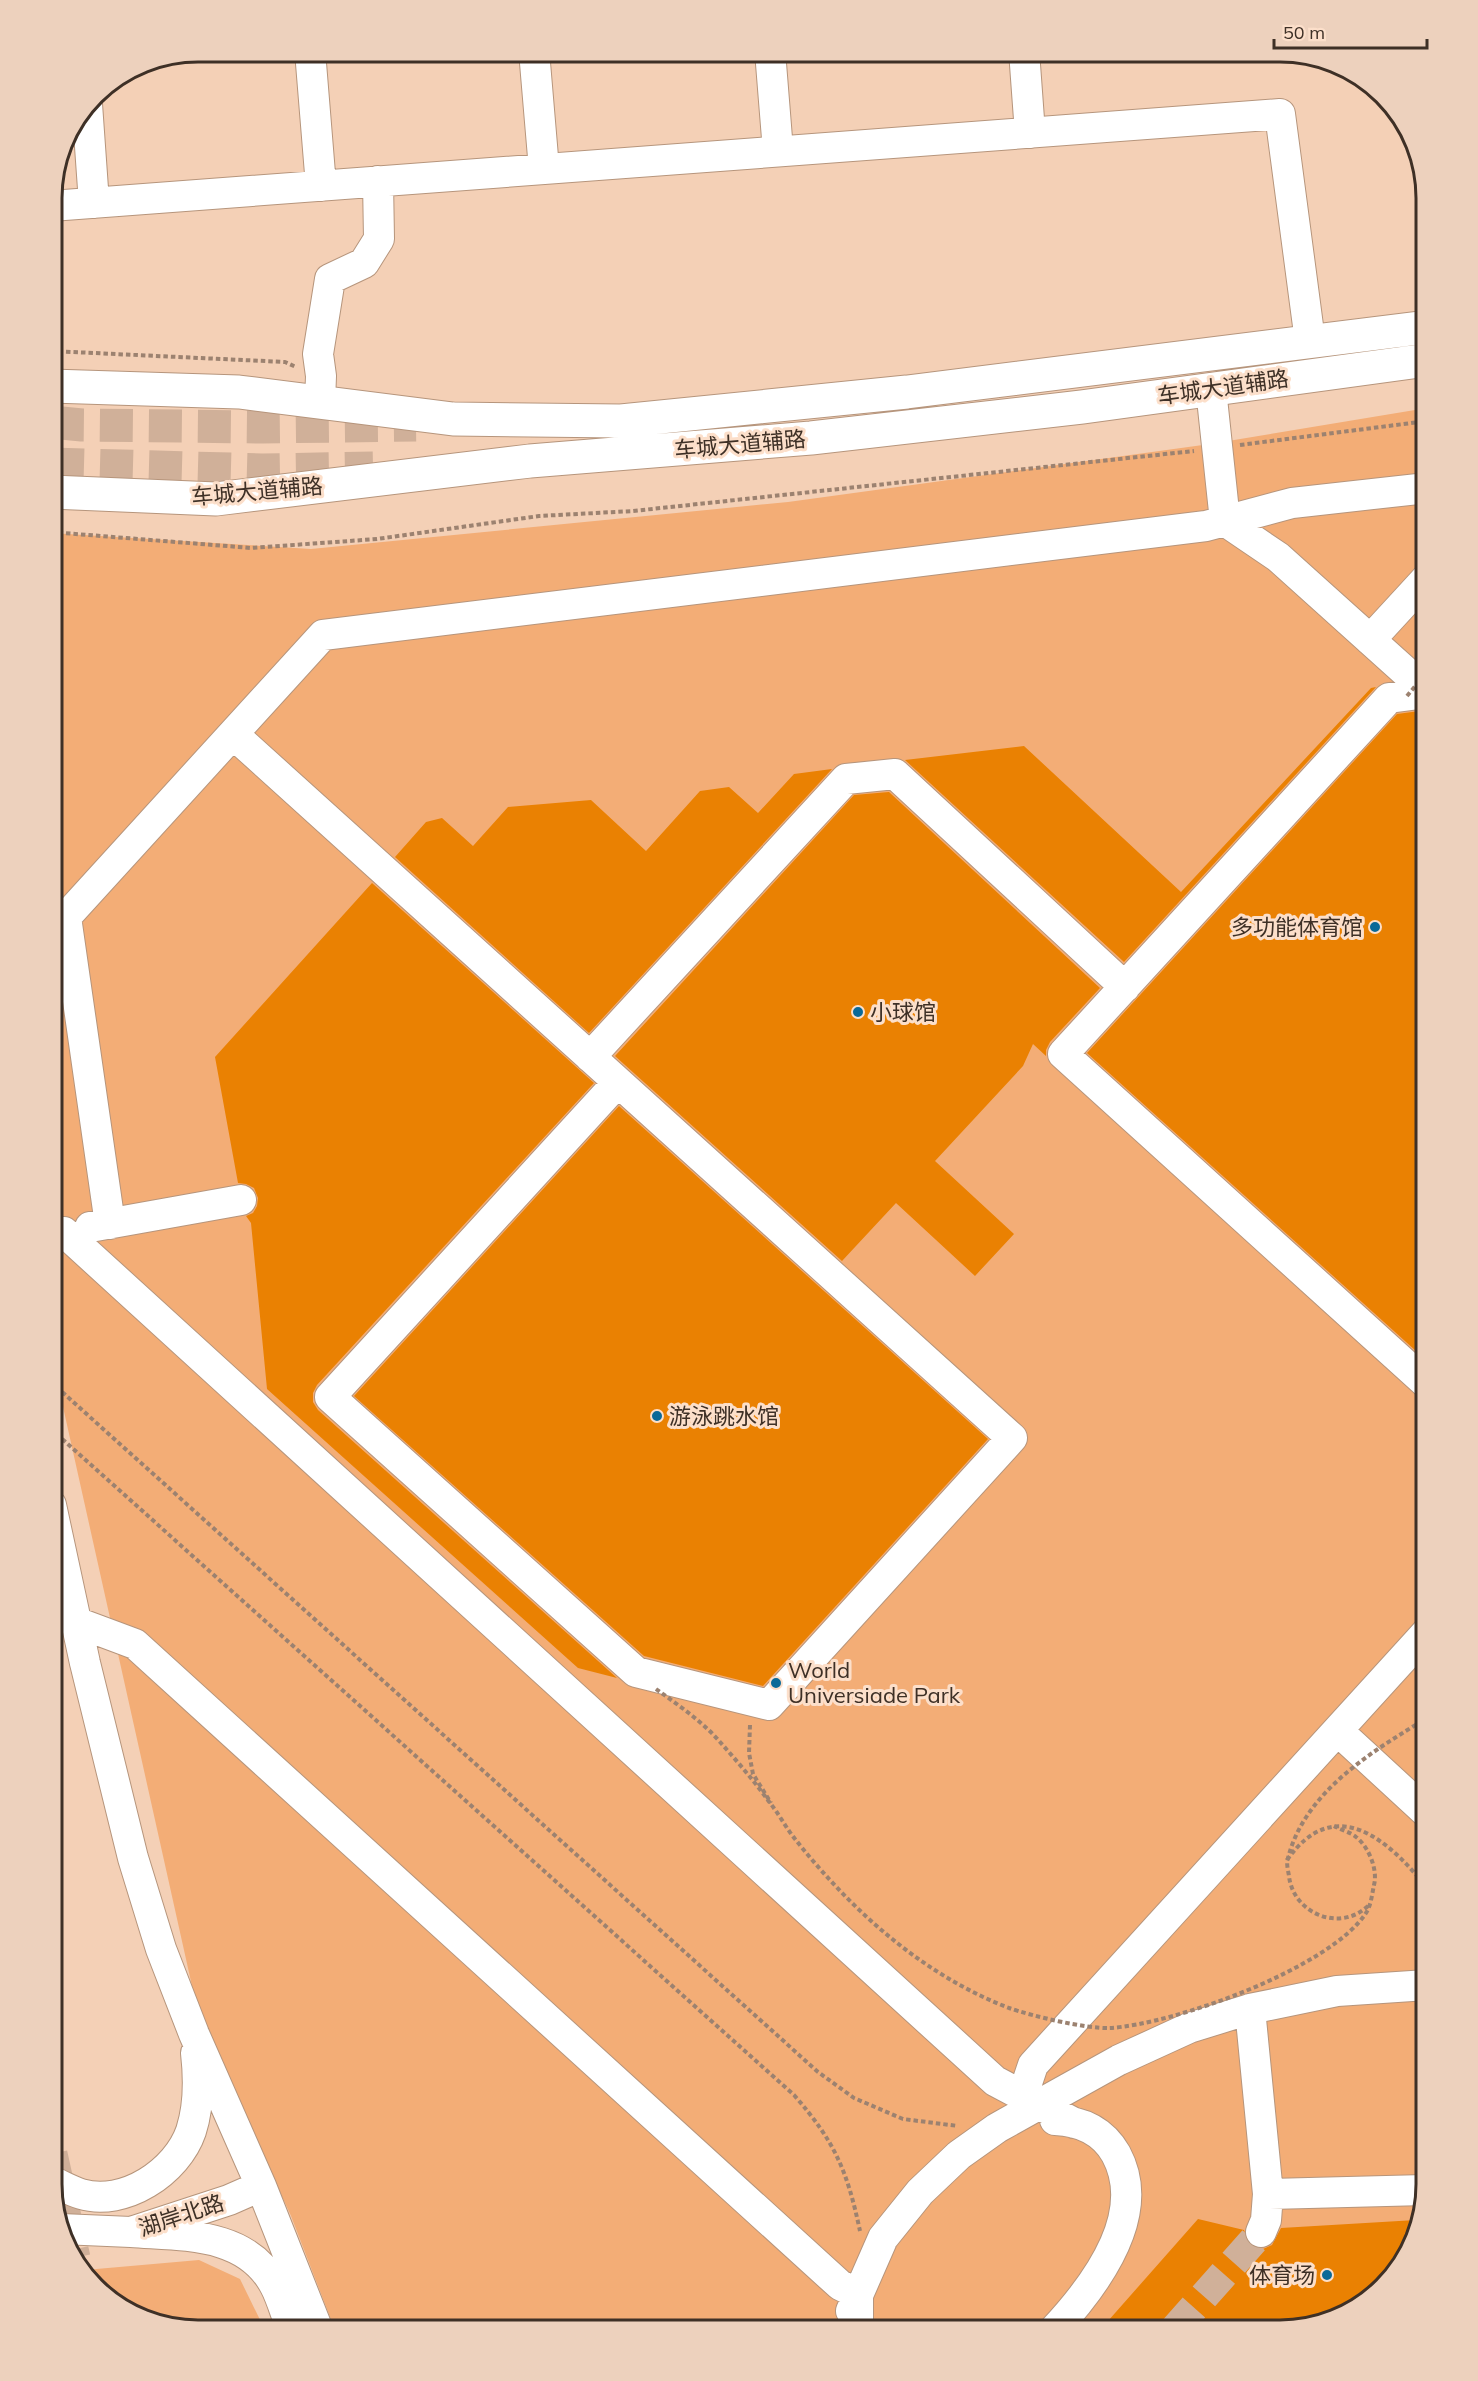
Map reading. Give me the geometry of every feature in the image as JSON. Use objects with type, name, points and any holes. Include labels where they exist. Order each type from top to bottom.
[{"type":"main road","name":"车城大道辅路","points":[[62,386],[239,392],[320,389],[453,419],[621,421],[907,392],[1416,328]]},
{"type":"main road","name":"车城大道辅路","points":[[62,492],[216,499],[530,461],[811,438],[1082,407],[1416,361]]},
{"type":"street","points":[[311,62],[321,186]]},
{"type":"street","points":[[535,62],[544,169]]},
{"type":"street","points":[[771,62],[778,152]]},
{"type":"street","points":[[1025,62],[1030,133]]},
{"type":"street","points":[[62,205],[1280,114],[1310,341]]},
{"type":"street","points":[[88,118],[94,203]]},
{"type":"street","points":[[320,389],[318,354],[330,279],[364,263],[379,239],[378,181]]},
{"type":"street","points":[[1211,389],[1225,521],[1278,557],[1416,682]]},
{"type":"street","points":[[110,1224],[66,917],[323,635],[1183,529],[1225,521],[1292,503],[1416,490]]},
{"type":"street","points":[[1370,640],[1416,590]]},
{"type":"street","points":[[1416,688],[1389,698],[1064,1054],[1416,1374]]},
{"type":"street","points":[[233,734],[1012,1438],[769,1705],[636,1672],[330,1397],[618,1082]]},
{"type":"street","points":[[590,1057],[846,779],[895,774],[1125,987]]},
{"type":"street","points":[[62,1232],[240,1200]]},
{"type":"street","points":[[62,1237],[995,2081],[1074,2123]]},
{"type":"street","points":[[62,1556],[133,1858],[161,1949],[194,2034],[261,2186],[314,2319]]},
{"type":"street","points":[[76,1622],[135,1644],[840,2285],[858,2294]]},
{"type":"street","points":[[1032,2100],[1033,2065],[1416,1644]]},
{"type":"street","points":[[1338,1731],[1416,1803]]},
{"type":"street","points":[[847,2320],[883,2238],[920,2192],[959,2155],[1032,2100],[1071,2088],[1119,2060],[1189,2028],[1250,2009],[1337,1991],[1416,1987]]},
{"type":"street","points":[[1250,2009],[1269,2194],[1266,2220],[1261,2232]]},
{"type":"street","points":[[62,2186],[82,2194],[102,2196],[122,2194],[141,2187],[160,2173],[177,2155],[191,2132],[198,2101],[194,2034]]},
{"type":"street","points":[[1071,2088],[1062,2099],[1061,2107],[1074,2123]]},
{"type":"street","points":[[997,2128],[1039,2120],[1065,2120],[1092,2128],[1109,2142],[1120,2162],[1126,2182],[1125,2203],[1116,2239],[1102,2270],[1063,2320]]},
{"type":"street","name":"湖岸北路","points":[[69,2229],[131,2232],[229,2200],[261,2186]]},
{"type":"street","points":[[1269,2194],[1416,2190]]},
{"type":"street","points":[[131,2232],[205,2238],[236,2247],[258,2262],[275,2286],[288,2319]]},
{"type":"street","points":[[858,2294],[858,2320]]},
{"type":"path","points":[[62,352],[285,363],[320,389]]},
{"type":"path","points":[[62,533],[251,548],[354,541],[539,516],[633,511],[1217,448],[1416,422]]},
{"type":"path","points":[[62,1392],[818,2072],[854,2098],[903,2119],[997,2128]]},
{"type":"path","points":[[62,1439],[794,2095],[817,2121],[837,2154],[849,2186],[860,2231],[859,2241]]},
{"type":"path","points":[[656,1689],[696,1719],[719,1741],[771,1803]]},
{"type":"path","points":[[752,1715],[748,1731],[753,1774],[794,1838],[862,1913],[934,1970],[1010,2008],[1055,2020],[1108,2028],[1140,2024],[1232,1998],[1317,1955],[1345,1935],[1367,1912],[1376,1877],[1368,1852],[1357,1837],[1334,1826]]},
{"type":"path","points":[[1369,1905],[1360,1913],[1328,1920],[1310,1911],[1290,1887],[1287,1860],[1296,1836],[1311,1809],[1330,1789],[1375,1750],[1416,1725]]},
{"type":"path","points":[[1287,1860],[1309,1836],[1319,1829],[1334,1826],[1358,1829],[1387,1845],[1416,1874]]},
{"type":"shaded area","name":"World Universiade Park","points":[[1416,410],[1416,2184],[1412,2219],[1403,2244],[1377,2279],[1305,2317],[1281,2320],[331,2319],[291,2216],[198,2013],[62,1402],[62,534],[311,549],[788,502],[1210,444]]},
{"type":"shaded area","points":[[199,2260],[240,2279],[260,2319],[188,2319],[153,2312],[122,2297],[92,2269]]},
{"type":"building","points":[[1376,687],[1124,962],[905,760],[1024,746],[1181,892],[1371,688]]},
{"type":"building","points":[[1416,711],[1416,1351],[1087,1053],[1397,714]]},
{"type":"building","points":[[832,769],[589,1033],[395,857],[426,822],[442,818],[473,846],[508,807],[591,800],[646,851],[700,791],[729,787],[758,813],[794,774]]},
{"type":"building","points":[[889,792],[1100,988],[1050,1042],[1046,1056],[1033,1044],[1023,1066],[935,1161],[1014,1234],[975,1276],[896,1203],[842,1261],[615,1056],[854,795]]},
{"type":"building","points":[[372,883],[594,1083],[317,1385],[313,1393],[313,1402],[318,1410],[617,1678],[578,1668],[267,1389],[251,1223],[246,1216],[253,1213],[258,1198],[254,1188],[238,1183],[215,1057]]},
{"type":"building","name":"游泳跳水馆","points":[[619,1106],[988,1439],[763,1686],[644,1656],[354,1396]]},
{"type":"building","points":[[1198,2219],[1244,2230],[1248,2243],[1255,2248],[1263,2249],[1272,2245],[1281,2228],[1412,2220],[1403,2244],[1383,2273],[1356,2297],[1325,2312],[1281,2320],[1109,2320]]},
{"type":"tunnel","points":[[62,423],[262,427],[416,425]]},
{"type":"tunnel","points":[[62,464],[262,470],[373,468]]},
{"type":"tunnel","points":[[1183,2320],[1261,2232]]},
{"type":"place","name":"多功能体育馆","points":[[1375,927]]},
{"type":"place","name":"小球馆","points":[[858,1012]]},
{"type":"place","name":"游泳跳水馆","points":[[657,1416]]},
{"type":"place","name":"World Universiade Park","points":[[776,1683]]},
{"type":"place","name":"体育场","points":[[1327,2275]]}]
